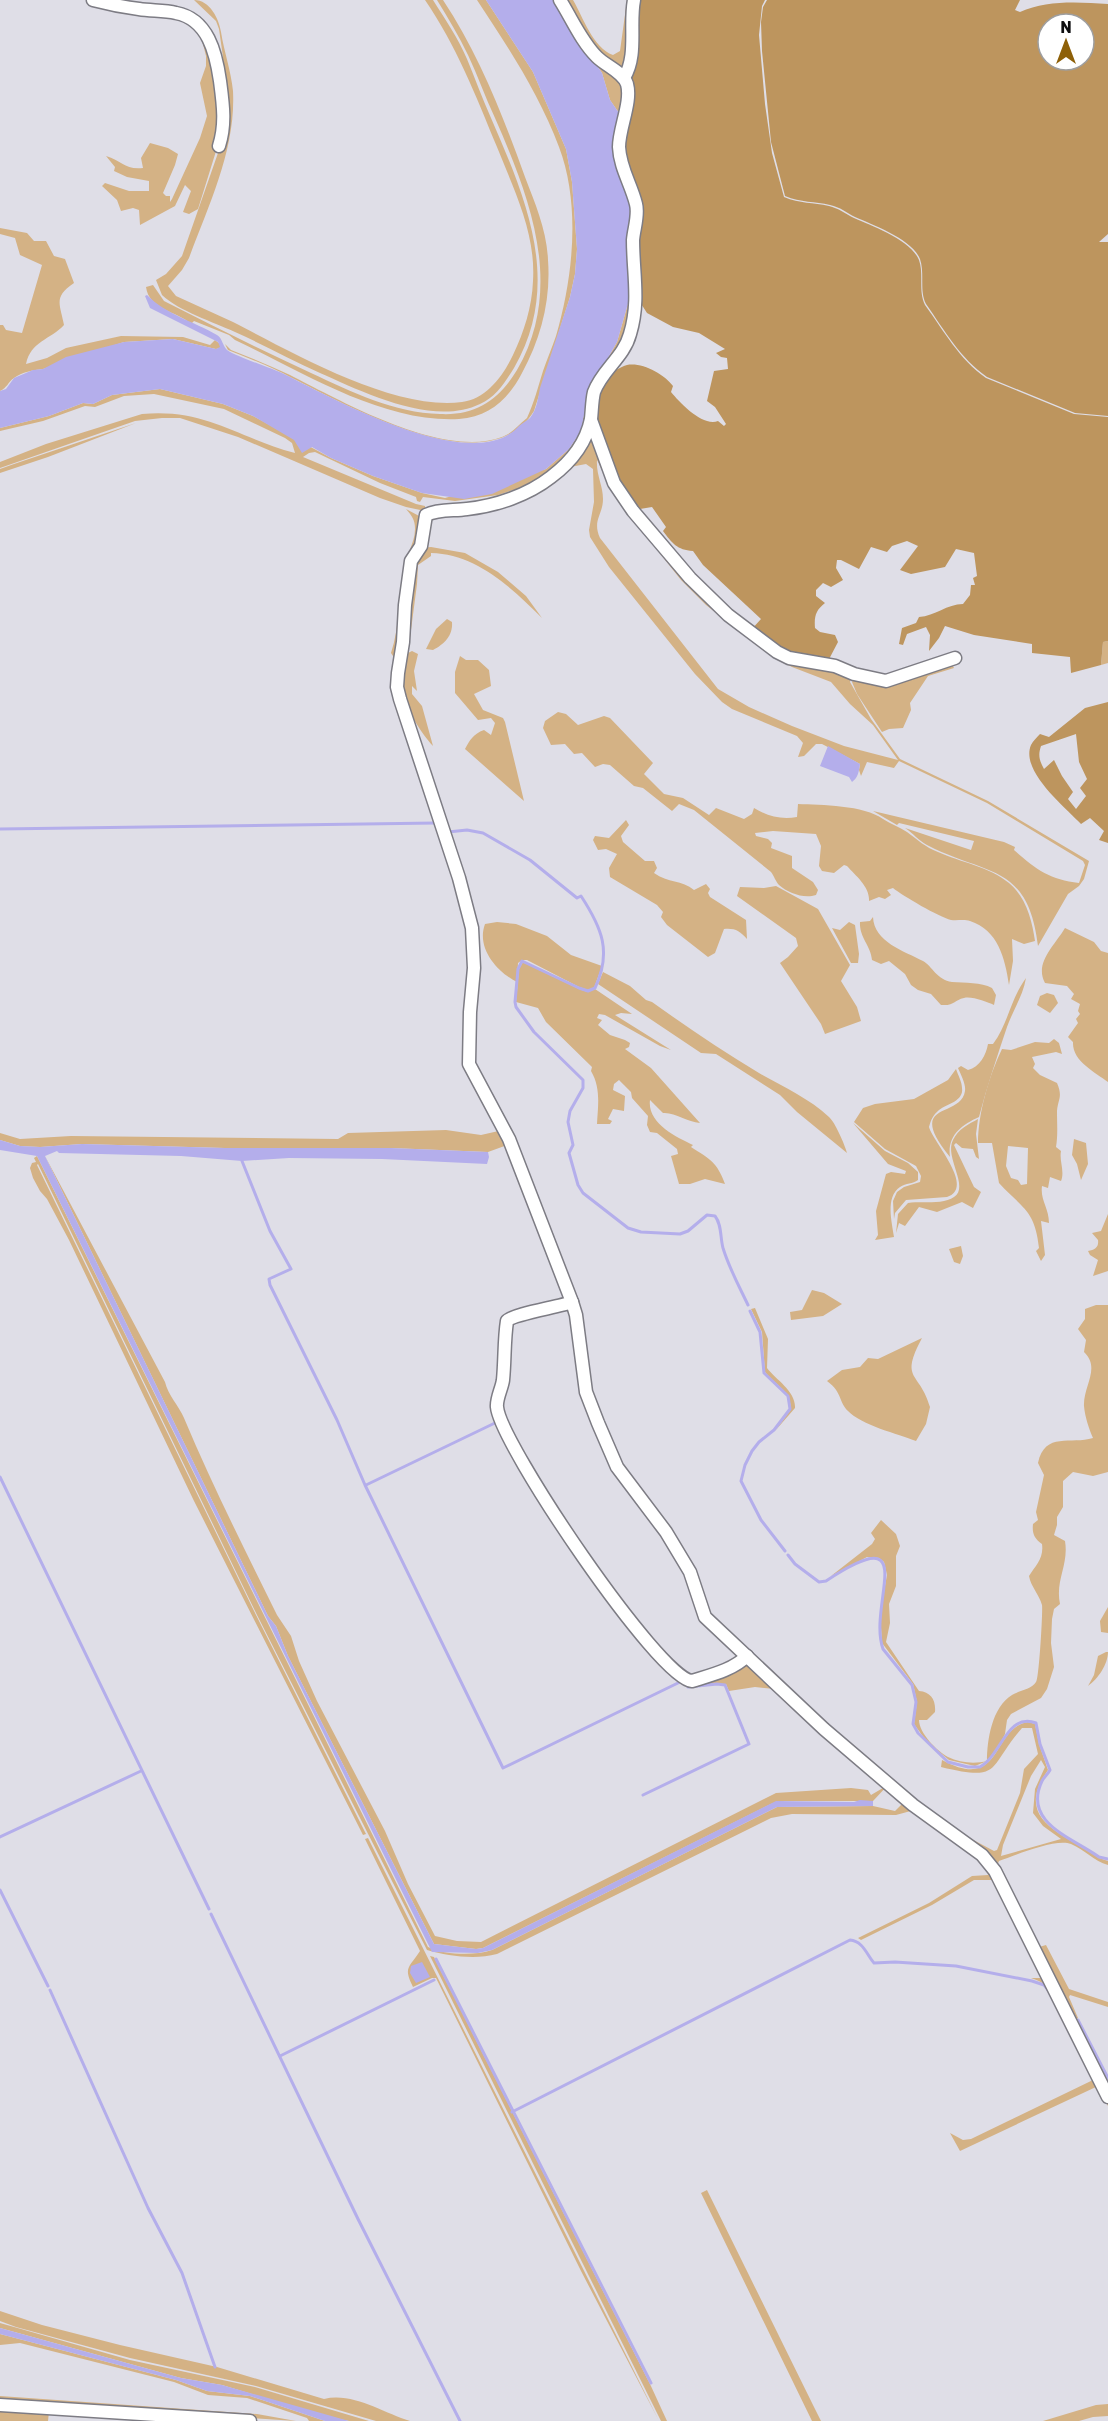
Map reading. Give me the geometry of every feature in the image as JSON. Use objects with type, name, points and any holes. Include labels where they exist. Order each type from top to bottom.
[{"type":"street","points":[[93,0],[131,8],[176,13],[191,18],[202,27],[212,46],[218,70],[224,124],[219,146]]},
{"type":"street","points":[[560,0],[590,50],[624,78],[628,86],[626,107],[620,128],[620,148],[623,168],[637,206],[633,250],[637,299],[627,345],[599,381],[594,393],[587,435],[578,451],[564,467],[541,483],[502,501],[478,508],[441,511],[426,515],[421,546],[411,561],[397,687],[459,878],[472,928],[474,968],[469,1064],[509,1139],[572,1302],[576,1316],[586,1392],[617,1467],[666,1532],[690,1572],[705,1617],[824,1729],[913,1805],[982,1855],[996,1871],[1108,2097]]},
{"type":"street","points":[[624,78],[630,56],[634,0]]},
{"type":"street","points":[[591,418],[614,483],[633,511],[690,578],[728,615],[777,652],[789,658],[835,666],[854,674],[886,681],[955,658]]},
{"type":"street","points":[[572,1302],[549,1310],[512,1316],[507,1321],[503,1379],[497,1406],[502,1423],[534,1479],[610,1597],[673,1670],[687,1681],[692,1681],[728,1669],[747,1656]]},
{"type":"street","points":[[0,2404],[250,2421]]},
{"type":"shaded area","points":[[194,0],[205,3],[213,11],[220,27],[232,84],[233,113],[226,155],[213,197],[189,258],[168,286],[176,296],[314,363],[375,389],[406,398],[435,402],[462,402],[479,396],[493,385],[513,355],[527,319],[533,281],[531,246],[517,196],[473,90],[456,53],[425,0],[433,0],[467,59],[516,179],[527,210],[534,242],[537,273],[536,304],[529,336],[514,368],[500,389],[491,397],[480,404],[461,410],[441,412],[398,404],[309,368],[187,311],[162,295],[156,280],[166,274],[182,256],[225,133],[223,57],[219,29],[216,21]]},
{"type":"shaded area","points":[[437,0],[443,0],[456,21],[499,108],[540,217],[549,275],[546,304],[539,332],[529,360],[517,382],[497,405],[480,414],[459,419],[430,418],[401,413],[344,393],[229,335],[194,321],[191,324],[152,301],[146,287],[153,285],[164,301],[255,347],[342,387],[390,406],[423,413],[453,414],[475,409],[494,398],[517,370],[531,339],[539,307],[540,275],[537,243],[530,211],[508,148],[468,55]]},
{"type":"shaded area","points":[[477,0],[486,0],[533,72],[566,149],[572,182],[577,249],[575,274],[570,297],[534,411],[527,418],[556,336],[567,290],[572,242],[570,193],[559,147],[542,108],[511,53]]},
{"type":"shaded area","points":[[486,0],[558,0],[581,42],[602,73],[610,100],[619,113],[615,138],[632,207],[629,226],[629,300],[617,342],[588,393],[581,431],[569,449],[546,469],[492,494],[464,499],[422,493],[373,476],[312,447],[302,453],[294,440],[253,416],[223,404],[160,389],[112,395],[93,404],[83,403],[49,416],[0,428],[0,391],[6,389],[14,378],[33,370],[43,369],[66,357],[124,342],[173,339],[216,349],[220,347],[218,342],[150,308],[145,296],[147,295],[172,313],[217,335],[225,348],[232,353],[280,372],[336,400],[404,429],[438,439],[470,443],[498,439],[529,419],[536,407],[575,274],[577,249],[572,182],[566,149],[533,72]]},
{"type":"shaded area","points":[[563,0],[573,0],[594,39],[613,55],[620,51],[627,0],[633,0],[624,75],[600,58]]},
{"type":"shaded area","points":[[636,0],[765,0],[762,6],[759,35],[765,104],[772,153],[784,197],[836,208],[890,234],[908,246],[919,260],[925,305],[960,353],[986,378],[1074,414],[1108,417],[1108,641],[1103,642],[1101,665],[1071,673],[1070,657],[1032,653],[1032,644],[974,635],[945,626],[929,651],[930,635],[926,627],[907,634],[903,645],[899,644],[902,628],[916,623],[919,617],[963,604],[970,595],[971,585],[975,585],[973,578],[977,576],[974,553],[956,549],[945,567],[911,574],[900,570],[918,546],[907,541],[892,546],[887,552],[871,547],[859,569],[837,560],[836,568],[843,580],[831,587],[823,583],[816,590],[816,596],[825,603],[815,617],[815,628],[820,632],[835,635],[838,642],[827,663],[790,657],[751,630],[761,619],[703,565],[693,551],[683,549],[672,542],[663,531],[666,527],[652,507],[634,510],[624,497],[592,418],[595,393],[609,371],[627,365],[639,365],[652,370],[673,386],[671,392],[692,413],[706,421],[718,421],[724,426],[726,424],[715,407],[707,401],[714,371],[728,369],[727,358],[716,353],[725,349],[699,333],[673,327],[647,313],[638,299],[635,229],[621,148]]},
{"type":"shaded area","points":[[767,0],[1020,0],[1015,10],[1020,12],[1051,4],[1074,2],[1108,4],[1108,234],[1099,242],[1108,242],[1108,416],[1075,413],[987,377],[961,353],[926,304],[920,259],[909,245],[837,207],[785,196],[771,142],[761,22],[763,7]]},
{"type":"shaded area","points":[[189,19],[209,45],[222,132],[198,209],[189,214],[183,212],[191,191],[185,185],[175,206],[140,225],[139,210],[133,208],[121,211],[117,200],[102,186],[105,183],[129,191],[149,191],[149,181],[127,177],[114,171],[115,167],[106,156],[128,166],[143,168],[141,158],[150,143],[168,148],[178,154],[163,193],[170,196],[170,202],[200,138],[207,116],[200,83],[206,66],[206,56],[201,36]]},
{"type":"shaded area","points":[[574,24],[622,80],[635,206],[627,333],[584,434],[566,459],[543,476],[498,495],[455,501],[423,497],[420,502],[416,497],[380,483],[315,452],[303,457],[425,506],[425,511],[380,498],[238,437],[180,418],[135,421],[0,468],[0,462],[46,444],[142,414],[185,415],[295,453],[292,443],[285,438],[224,409],[154,394],[124,396],[95,407],[85,406],[43,421],[0,431],[0,428],[49,416],[83,403],[93,404],[112,395],[160,389],[223,404],[253,416],[331,458],[373,476],[422,493],[445,498],[546,469],[569,449],[581,431],[588,393],[617,342],[629,300],[629,226],[632,207],[615,138],[619,113],[610,100],[602,73],[581,42]]},
{"type":"shaded area","points":[[0,228],[27,233],[34,241],[46,241],[54,256],[65,259],[74,283],[63,293],[60,301],[64,325],[32,350],[26,364],[47,358],[66,348],[121,336],[183,337],[210,345],[215,340],[220,344],[220,348],[173,339],[124,342],[43,369],[24,373],[14,378],[0,391],[0,325],[3,325],[6,330],[22,333],[42,265],[20,255],[15,238],[0,234]]},
{"type":"shaded area","points":[[225,344],[231,350],[283,372],[337,399],[422,434],[370,416],[274,369],[228,350]]},
{"type":"shaded area","points":[[136,423],[48,457],[0,473],[0,469]]},
{"type":"shaded area","points":[[592,424],[606,470],[727,616],[852,675],[850,682],[871,719],[900,759],[988,801],[1089,861],[1084,879],[1068,894],[1038,946],[1033,919],[1025,900],[1014,886],[1001,876],[927,845],[905,828],[971,850],[974,841],[899,823],[897,825],[873,811],[1004,842],[1015,847],[1014,850],[1029,863],[1051,876],[1069,882],[1079,883],[1085,865],[1083,861],[987,803],[899,761],[894,768],[867,762],[861,776],[860,764],[822,744],[816,744],[804,756],[798,757],[803,743],[797,736],[732,709],[722,702],[695,674],[609,567],[590,537],[594,502],[593,469],[586,464],[565,468]],"holes":[[[597,460],[616,498],[681,580],[706,605],[774,658],[831,682],[873,725],[898,760],[844,746],[792,726],[749,707],[718,689],[600,538],[597,522],[603,499]]]},
{"type":"shaded area","points":[[406,509],[421,517],[397,662],[391,653],[396,633],[403,570],[415,529],[413,518]]},
{"type":"shaded area","points":[[431,547],[465,553],[498,572],[526,596],[542,618],[492,574],[463,559],[431,553],[431,556],[418,565],[408,653],[412,651],[418,654],[414,671],[417,691],[412,686],[412,694],[422,706],[433,746],[414,720],[400,690],[412,576],[421,548]]},
{"type":"shaded area","points":[[447,619],[452,622],[447,639],[433,650],[426,649],[436,629]]},
{"type":"shaded area","points":[[1108,641],[1108,663],[1101,665],[1103,642]]},
{"type":"shaded area","points":[[460,656],[466,660],[478,660],[489,670],[491,686],[474,694],[483,710],[503,718],[505,722],[524,801],[465,749],[477,733],[484,730],[491,735],[495,723],[491,718],[478,720],[455,693],[455,672]]},
{"type":"shaded area","points":[[950,661],[954,668],[928,676],[910,703],[911,710],[903,728],[882,732],[857,694],[852,682],[855,674],[877,680]]},
{"type":"shaded area","points":[[1108,702],[1108,843],[1099,840],[1104,831],[1090,818],[1081,824],[1046,788],[1032,766],[1029,755],[1031,745],[1040,734],[1049,737],[1085,708]],"holes":[[[1076,734],[1079,762],[1087,779],[1080,788],[1086,796],[1076,809],[1068,799],[1073,792],[1054,760],[1044,769],[1040,758],[1041,746]]]},
{"type":"shaded area","points":[[558,712],[566,714],[578,725],[604,716],[610,718],[653,763],[644,774],[664,794],[683,798],[709,815],[716,808],[744,819],[752,814],[754,808],[774,817],[791,818],[797,817],[798,804],[854,808],[875,814],[933,850],[984,869],[1009,883],[1020,895],[1027,909],[1035,941],[1024,944],[1012,939],[1013,961],[1009,985],[998,946],[994,938],[980,925],[968,920],[945,918],[893,888],[887,890],[891,895],[885,899],[879,897],[869,901],[865,886],[847,866],[844,865],[834,873],[822,871],[819,866],[821,846],[816,834],[773,831],[755,833],[756,836],[768,839],[772,843],[771,848],[792,856],[792,868],[813,882],[818,890],[816,895],[811,896],[791,893],[779,885],[771,872],[694,810],[679,804],[672,811],[643,788],[634,786],[610,765],[603,764],[595,767],[582,753],[574,754],[565,744],[551,745],[543,728],[545,721]]},
{"type":"shaded area","points":[[828,746],[860,764],[859,772],[852,782],[849,777],[820,766]]},
{"type":"shaded area","points":[[626,820],[629,825],[621,836],[623,842],[645,861],[654,861],[657,868],[654,873],[694,890],[706,884],[710,889],[708,893],[710,897],[746,920],[747,939],[737,931],[724,929],[715,953],[708,957],[667,925],[661,917],[663,912],[657,905],[610,877],[609,868],[617,854],[606,849],[598,850],[593,840],[595,836],[609,838]]},
{"type":"shaded area","points":[[776,886],[818,909],[850,965],[841,981],[857,1007],[861,1021],[825,1034],[821,1024],[780,963],[798,946],[796,938],[737,896],[740,887]]},
{"type":"shaded area","points":[[873,917],[875,926],[884,939],[926,963],[942,979],[992,988],[996,995],[994,1005],[967,998],[949,1005],[941,1005],[931,994],[911,985],[905,974],[889,961],[881,964],[872,960],[861,932],[860,922],[870,921]]},
{"type":"shaded area","points":[[497,922],[516,924],[547,936],[571,955],[602,966],[594,988],[588,990],[579,987],[527,960],[518,963],[517,982],[510,978],[490,958],[483,942],[485,924]]},
{"type":"shaded area","points":[[849,922],[855,925],[858,963],[851,963],[832,928],[840,930]]},
{"type":"shaded area","points":[[1065,928],[1094,942],[1101,951],[1108,953],[1108,1082],[1080,1060],[1076,1055],[1073,1042],[1068,1037],[1078,1023],[1076,1019],[1080,1014],[1078,1011],[1080,1004],[1071,999],[1074,994],[1067,986],[1045,983],[1042,976],[1047,954]]},
{"type":"shaded area","points":[[523,962],[579,989],[588,992],[595,989],[632,1014],[615,1015],[671,1050],[605,1015],[599,1014],[597,1018],[602,1020],[598,1025],[610,1035],[630,1043],[625,1049],[651,1068],[700,1123],[663,1113],[650,1100],[650,1108],[658,1122],[671,1133],[693,1145],[691,1147],[712,1162],[725,1184],[705,1179],[690,1184],[679,1184],[671,1156],[678,1154],[677,1149],[657,1133],[650,1132],[647,1125],[648,1116],[632,1098],[631,1092],[619,1080],[614,1084],[613,1090],[625,1096],[624,1111],[613,1109],[608,1119],[612,1121],[610,1124],[597,1124],[598,1090],[591,1071],[592,1067],[546,1022],[538,1008],[516,1002],[519,969]]},
{"type":"shaded area","points":[[603,972],[630,986],[646,1000],[691,1030],[813,1104],[831,1120],[840,1134],[847,1153],[780,1095],[716,1054],[701,1053],[598,984]]},
{"type":"shaded area","points":[[1026,978],[1023,991],[1007,1027],[979,1117],[966,1124],[953,1137],[950,1157],[937,1139],[932,1127],[933,1118],[961,1100],[965,1088],[958,1068],[961,1066],[968,1070],[982,1060],[988,1044],[993,1044],[998,1036]]},
{"type":"shaded area","points":[[1047,993],[1054,995],[1058,1003],[1050,1013],[1037,1005],[1040,996]]},
{"type":"shaded area","points":[[1054,1039],[1059,1043],[1062,1054],[1056,1052],[1032,1057],[1035,1064],[1033,1068],[1040,1075],[1057,1083],[1059,1088],[1056,1147],[1061,1151],[1062,1174],[1061,1181],[1050,1177],[1048,1188],[1042,1186],[1042,1196],[1049,1223],[1041,1221],[1045,1255],[1041,1261],[1036,1251],[1039,1248],[1031,1218],[999,1183],[992,1143],[978,1143],[985,1095],[1002,1049],[1011,1050],[1035,1042],[1049,1043]],"holes":[[[1008,1146],[1028,1148],[1027,1184],[1021,1185],[1018,1180],[1011,1178],[1006,1166]]]},
{"type":"shaded area","points":[[956,1069],[962,1092],[954,1102],[937,1112],[929,1127],[955,1175],[957,1184],[955,1192],[947,1197],[906,1200],[895,1213],[894,1219],[893,1201],[897,1192],[920,1182],[921,1176],[916,1166],[885,1149],[854,1122],[863,1108],[875,1104],[914,1099],[948,1080]]},
{"type":"shaded area","points":[[978,1119],[976,1134],[979,1159],[973,1149],[962,1148],[956,1143],[954,1145],[974,1187],[981,1192],[973,1208],[962,1202],[937,1212],[919,1207],[905,1226],[899,1223],[896,1233],[898,1214],[908,1203],[944,1201],[954,1197],[958,1192],[958,1179],[951,1147],[958,1133]]},
{"type":"shaded area","points":[[853,1123],[885,1151],[908,1163],[918,1172],[918,1180],[900,1187],[892,1197],[894,1237],[875,1240],[878,1235],[876,1211],[886,1174],[891,1172],[905,1174],[906,1171],[888,1164]]},
{"type":"shaded area","points":[[446,1130],[481,1135],[503,1130],[510,1144],[488,1152],[391,1148],[225,1148],[82,1144],[40,1147],[20,1146],[0,1140],[0,1133],[20,1139],[71,1136],[338,1139],[348,1133]]},
{"type":"shaded area","points":[[1074,1139],[1086,1143],[1088,1164],[1081,1180],[1072,1155]]},
{"type":"shaded area","points":[[0,1140],[20,1146],[40,1147],[82,1144],[225,1148],[391,1148],[488,1152],[487,1164],[382,1159],[289,1158],[242,1161],[181,1156],[59,1153],[57,1151],[45,1156],[268,1616],[276,1626],[288,1656],[434,1944],[483,1948],[776,1801],[854,1802],[860,1800],[873,1801],[873,1806],[777,1807],[492,1950],[478,1953],[432,1952],[37,1156],[0,1150]]},
{"type":"shaded area","points":[[37,1156],[428,1947],[460,1954],[492,1950],[777,1807],[873,1806],[895,1811],[906,1800],[918,1809],[896,1815],[792,1814],[771,1818],[497,1954],[462,1957],[427,1950],[257,1615],[38,1164],[256,1615],[366,1834],[363,1835],[194,1501],[69,1240],[33,1178],[30,1168],[32,1163],[36,1162],[34,1158]]},
{"type":"shaded area","points":[[45,1156],[182,1414],[241,1542],[277,1615],[291,1636],[299,1661],[317,1701],[385,1831],[408,1884],[435,1936],[457,1941],[481,1942],[776,1793],[851,1788],[868,1790],[871,1795],[888,1785],[873,1801],[785,1801],[771,1804],[483,1948],[434,1944],[288,1656],[276,1626],[268,1616]]},
{"type":"shaded area","points":[[1108,1214],[1108,1271],[1093,1276],[1098,1260],[1088,1251],[1096,1248],[1098,1240],[1092,1233],[1101,1231]]},
{"type":"shaded area","points":[[961,1246],[963,1256],[960,1264],[954,1262],[949,1249]]},
{"type":"shaded area","points":[[812,1290],[824,1293],[842,1304],[823,1316],[791,1320],[790,1312],[802,1310]]},
{"type":"shaded area","points":[[1096,1305],[1108,1305],[1108,1472],[1093,1476],[1073,1472],[1063,1481],[1063,1507],[1057,1517],[1054,1535],[1065,1541],[1066,1550],[1059,1587],[1060,1604],[1054,1609],[1052,1619],[1051,1643],[1054,1667],[1047,1689],[1041,1698],[1011,1714],[999,1746],[987,1761],[992,1725],[1000,1707],[1012,1695],[1031,1687],[1037,1678],[1042,1605],[1029,1576],[1042,1553],[1042,1544],[1035,1537],[1033,1530],[1033,1524],[1038,1520],[1036,1512],[1044,1475],[1038,1463],[1041,1453],[1053,1443],[1093,1438],[1084,1406],[1091,1364],[1084,1352],[1086,1340],[1078,1329],[1085,1319],[1085,1309]]},
{"type":"shaded area","points":[[755,1308],[768,1339],[767,1368],[789,1391],[795,1408],[775,1431],[791,1409],[788,1397],[765,1372],[762,1332],[751,1309]]},
{"type":"shaded area","points":[[922,1338],[915,1352],[912,1369],[930,1407],[926,1424],[916,1441],[870,1425],[854,1416],[845,1407],[836,1389],[827,1381],[842,1370],[860,1367],[868,1358],[878,1359]]},
{"type":"shaded area","points":[[881,1520],[896,1534],[900,1546],[896,1556],[896,1586],[889,1604],[890,1623],[886,1642],[919,1691],[927,1693],[934,1700],[935,1712],[927,1720],[919,1720],[922,1730],[934,1746],[948,1757],[957,1761],[987,1761],[975,1766],[949,1760],[927,1742],[914,1724],[917,1702],[913,1684],[882,1643],[880,1613],[887,1575],[884,1562],[879,1558],[867,1557],[831,1576],[872,1544],[875,1539],[871,1533]]},
{"type":"shaded area","points":[[1108,1607],[1108,1633],[1101,1632],[1100,1621]]},
{"type":"shaded area","points":[[1108,1652],[1108,1657],[1104,1666],[1088,1686],[1094,1675],[1098,1656]]},
{"type":"shaded area","points":[[748,1658],[774,1689],[755,1687],[729,1691],[726,1684],[688,1686]]},
{"type":"shaded area","points":[[1028,1722],[1035,1724],[1048,1770],[1038,1787],[1036,1802],[1039,1814],[1058,1833],[1108,1861],[1108,1865],[1076,1846],[1056,1843],[999,1861],[996,1868],[964,1835],[994,1851],[997,1850],[1020,1793],[1024,1769],[1038,1754],[1032,1728],[1022,1728],[992,1768],[985,1772],[975,1773],[941,1767],[942,1760],[962,1768],[976,1769],[986,1764],[994,1756],[1016,1727]],"holes":[[[1041,1760],[1045,1767],[1035,1789],[1033,1813],[1043,1826],[1061,1839],[1001,1856],[1003,1845],[1031,1776]]]},
{"type":"shaded area","points":[[923,1813],[982,1856],[995,1871],[1070,2021],[1067,2020],[1050,1989],[1031,1978],[1046,1978],[992,1880],[974,1880],[932,1905],[861,1940],[858,1938],[929,1903],[972,1876],[988,1875],[987,1868],[981,1860],[918,1814]]},
{"type":"shaded area","points":[[368,1838],[659,2421],[581,2271],[436,1978],[413,1987],[408,1971],[420,1951],[365,1839]]},
{"type":"shaded area","points":[[1046,1945],[1069,1989],[1108,2002],[1108,2007],[1070,1995],[1069,1997],[1077,2019],[1108,2081],[1108,2089],[1039,1947]]},
{"type":"shaded area","points":[[430,1956],[434,1957],[667,2421],[661,2421]]},
{"type":"shaded area","points":[[422,1962],[430,1977],[416,1983],[410,1973],[411,1966]]},
{"type":"shaded area","points":[[1072,2024],[1108,2099],[1108,2106],[1098,2086],[960,2151],[950,2133],[963,2140],[971,2139],[1093,2080],[1068,2025]]},
{"type":"shaded area","points":[[707,2190],[821,2421],[812,2421],[701,2193]]},
{"type":"shaded area","points":[[0,2311],[42,2325],[217,2367],[324,2399],[346,2398],[410,2421],[376,2421],[256,2386],[130,2358],[16,2327],[0,2321]]},
{"type":"shaded area","points":[[0,2323],[130,2360],[255,2387],[369,2421],[349,2421],[328,2417],[222,2385],[181,2378],[0,2328]]},
{"type":"shaded area","points":[[0,2328],[181,2378],[222,2385],[349,2421],[325,2421],[250,2396],[207,2391],[176,2380],[0,2334]]},
{"type":"shaded area","points":[[0,2334],[176,2380],[207,2391],[250,2396],[325,2421],[309,2421],[307,2418],[247,2398],[208,2395],[174,2382],[20,2343],[0,2345]]},
{"type":"shaded area","points":[[0,2396],[257,2414],[296,2421],[0,2401]]},
{"type":"shaded area","points":[[1108,2404],[1108,2416],[1079,2421],[1043,2421],[1096,2405]]},
{"type":"shaded area","points":[[0,2408],[49,2412],[48,2421],[0,2421]]},
{"type":"waterway","points":[[0,829],[436,823]]},
{"type":"waterway","points":[[448,832],[467,830],[483,833],[530,860],[577,898],[581,896],[599,930],[604,952],[595,988],[588,991],[579,988],[522,961],[518,969],[515,1002],[516,1007],[534,1032],[583,1080],[583,1088],[570,1111],[568,1122],[573,1145],[569,1153],[578,1185],[583,1193],[628,1228],[641,1232],[680,1234],[688,1231],[707,1215],[715,1216],[719,1223],[725,1255],[748,1305]]},
{"type":"waterway","points":[[242,1161],[270,1231],[291,1269],[269,1279],[270,1285],[503,1768],[680,1682]]},
{"type":"waterway","points":[[750,1311],[760,1332],[764,1373],[788,1396],[790,1409],[774,1430],[752,1451],[741,1481],[761,1520],[785,1551]]},
{"type":"waterway","points":[[366,1485],[497,1422]]},
{"type":"waterway","points":[[0,1477],[209,1909]]},
{"type":"waterway","points":[[788,1555],[795,1564],[819,1582],[826,1581],[856,1564],[874,1558],[882,1563],[885,1574],[880,1631],[883,1649],[912,1685],[916,1702],[913,1724],[918,1733],[948,1762],[968,1767],[980,1767],[994,1754],[1011,1729],[1026,1721],[1036,1723],[1040,1744],[1050,1770],[1042,1781],[1038,1796],[1039,1808],[1044,1818],[1064,1836],[1099,1857],[1108,1859]]},
{"type":"waterway","points":[[643,1795],[749,1744],[725,1685],[688,1687]]},
{"type":"waterway","points":[[0,1837],[141,1771]]},
{"type":"waterway","points":[[0,1890],[48,1986]]},
{"type":"waterway","points":[[211,1914],[358,2219],[460,2421]]},
{"type":"waterway","points":[[512,2112],[850,1940],[858,1943],[874,1963],[956,1966],[1032,1981],[1044,1985],[1049,1991]]},
{"type":"waterway","points":[[436,1959],[651,2383]]},
{"type":"waterway","points":[[280,2056],[434,1980]]},
{"type":"waterway","points":[[50,1990],[148,2208],[182,2273],[215,2367]]},
{"type":"waterway","points":[[1078,2020],[1108,2078]]}]
